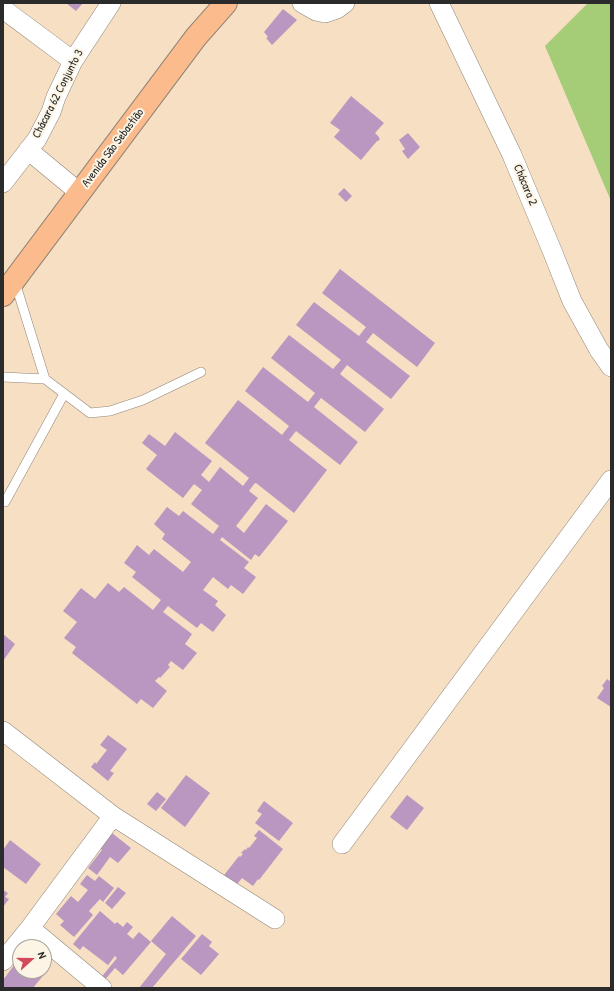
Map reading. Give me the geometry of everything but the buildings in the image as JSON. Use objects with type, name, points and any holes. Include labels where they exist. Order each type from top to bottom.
[{"type":"main road","name":"Avenida São Sebastião","points":[[9,288],[196,37],[224,4]]},
{"type":"street","name":"Chácara 62 Conjunto 3","points":[[3,183],[37,138],[51,112],[56,96],[73,61],[111,3]]},
{"type":"street","points":[[302,3],[316,11],[326,13],[337,9],[345,3]]},
{"type":"street","name":"Chácara 2","points":[[439,3],[512,155],[572,300],[599,350],[611,367]]},
{"type":"street","points":[[3,9],[73,61]]},
{"type":"street","points":[[28,150],[80,193]]},
{"type":"street","points":[[342,844],[611,480]]},
{"type":"street","points":[[3,731],[113,816],[275,919]]},
{"type":"street","points":[[3,961],[30,928],[113,816]]},
{"type":"street","points":[[30,928],[102,988]]},
{"type":"lane","points":[[9,288],[45,379],[90,413],[110,411],[143,400],[201,372]]},
{"type":"lane","points":[[3,377],[45,379]]},
{"type":"lane","points":[[5,502],[64,394]]},
{"type":"green space","points":[[588,3],[611,3],[611,201],[545,46]]}]
